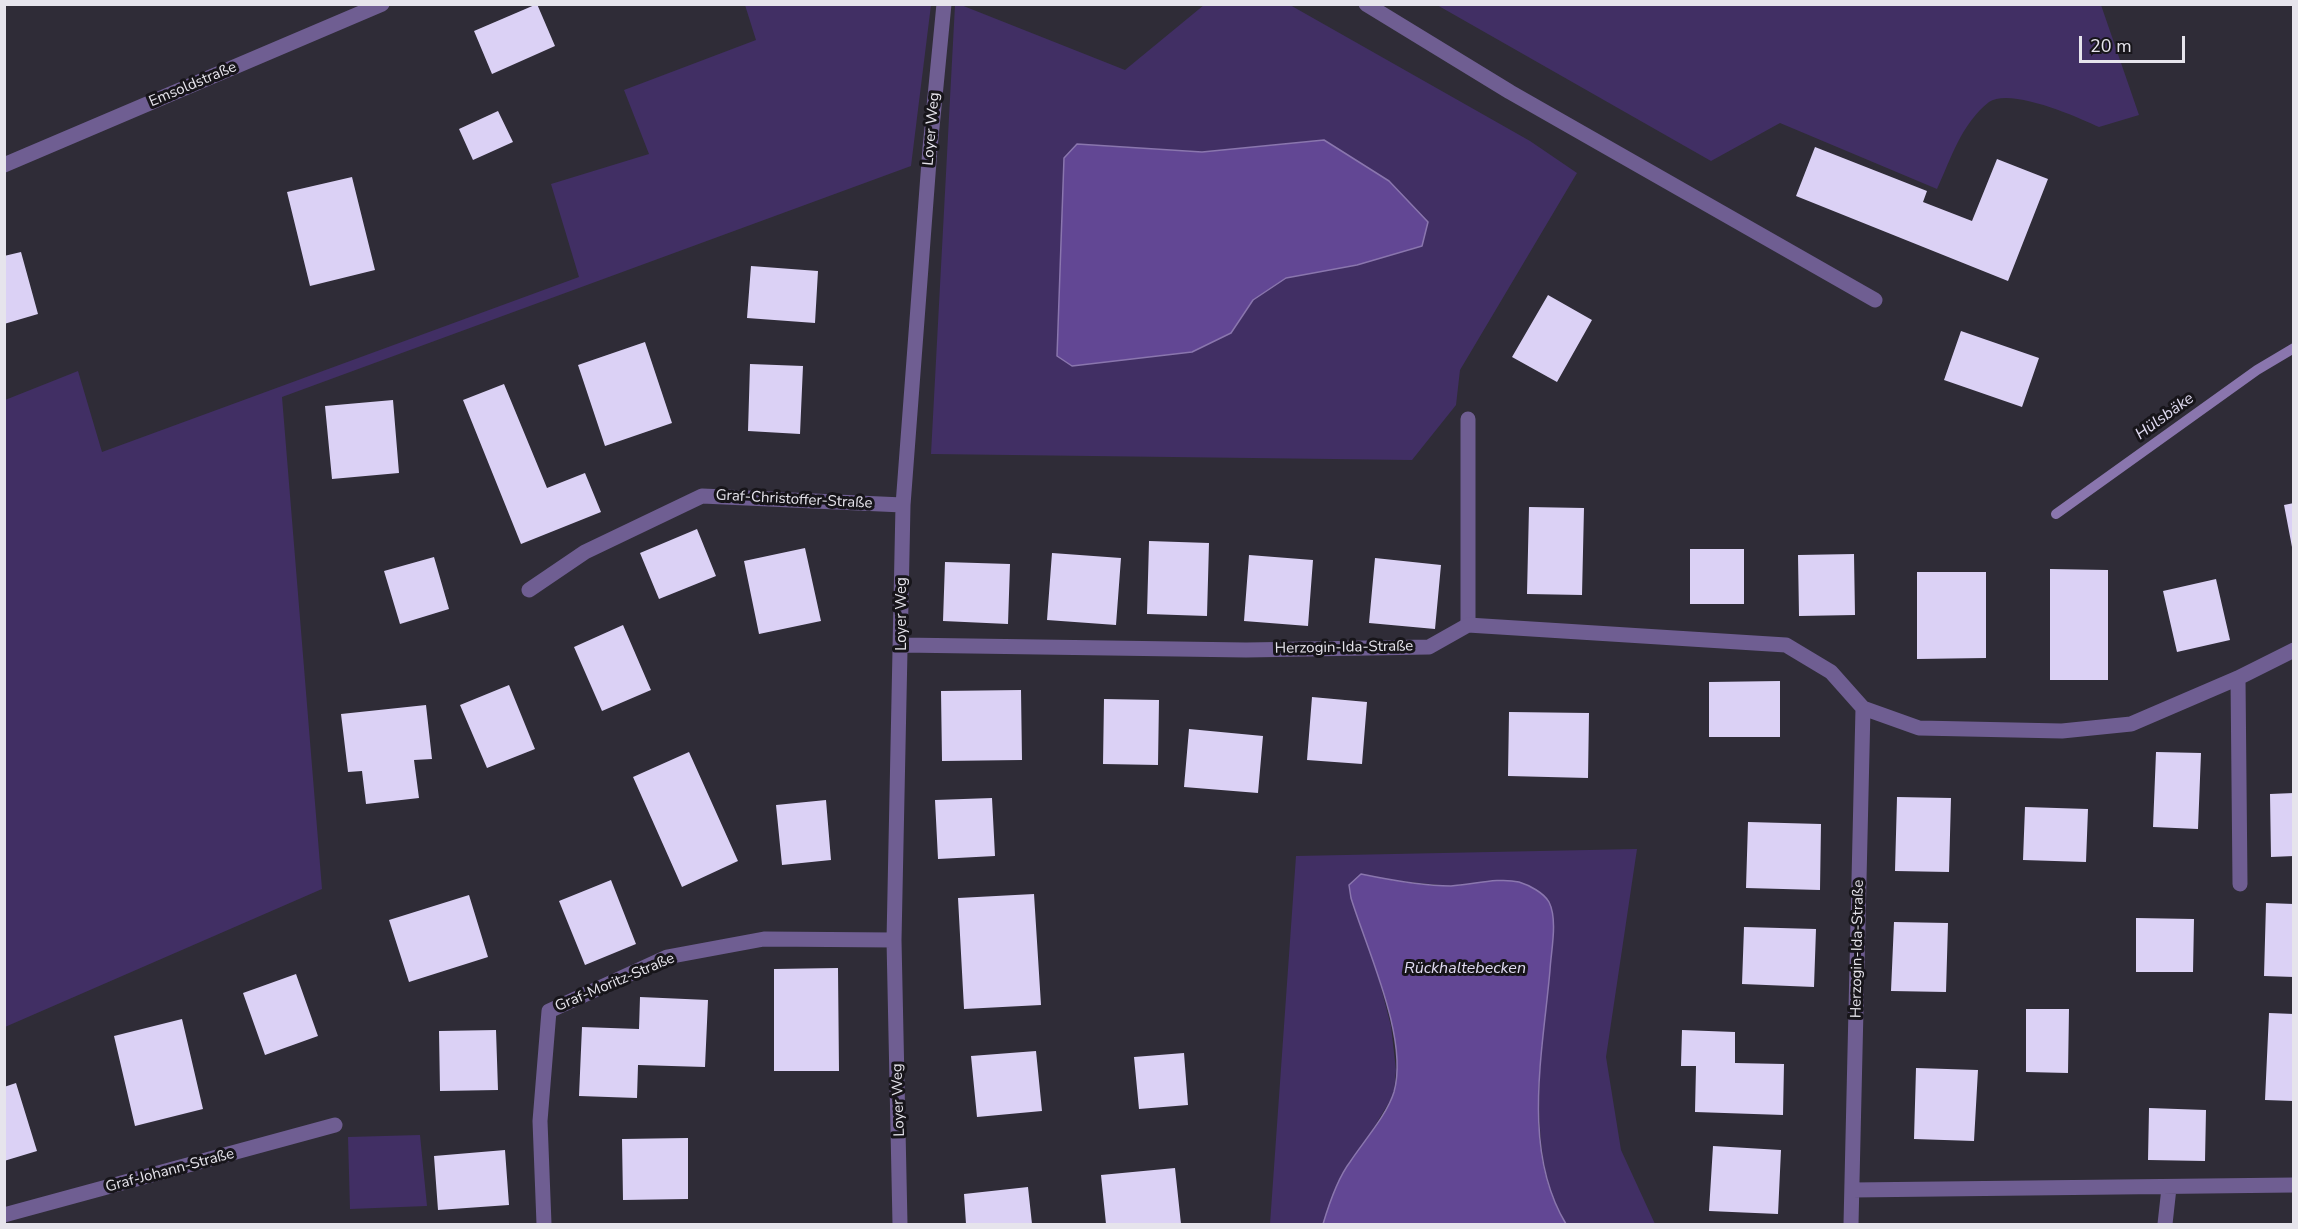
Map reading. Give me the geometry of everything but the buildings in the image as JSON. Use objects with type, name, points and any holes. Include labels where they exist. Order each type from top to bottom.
[{"type":"street","name":"Emsoldstraße","points":[[4,165],[382,4]]},
{"type":"street","name":"Loyer Weg","points":[[900,1224],[894,940],[902,645],[903,505],[930,148],[944,4]]},
{"type":"street","points":[[1366,4],[1520,97],[1875,300]]},
{"type":"street","points":[[1468,419],[1468,625],[1786,645],[1831,672],[1863,708],[1919,728],[2062,731],[2131,724],[2238,678],[2294,650]]},
{"type":"street","name":"Graf-Christoffer-Straße","points":[[528,590],[585,552],[702,496],[903,505]]},
{"type":"street","name":"Herzogin-Ida-Straße","points":[[902,645],[1246,650],[1429,647],[1468,625]]},
{"type":"street","points":[[2238,678],[2240,884]]},
{"type":"street","name":"Herzogin-Ida-Straße","points":[[1851,1224],[1863,708]]},
{"type":"street","name":"Graf-Moritz-Straße","points":[[544,1224],[540,1121],[549,1011],[667,957],[764,939],[894,940]]},
{"type":"street","name":"Graf-Johann-Straße","points":[[4,1215],[335,1125]]},
{"type":"street","points":[[1852,1190],[2294,1185]]},
{"type":"street","points":[[2165,1224],[2169,1188]]},
{"type":"shaded area","points":[[745,5],[931,5],[911,166],[282,397],[322,889],[5,1027],[5,400],[78,371],[102,452],[579,277],[551,184],[649,154],[624,90],[756,40]]},
{"type":"shaded area","points":[[955,5],[961,5],[1125,70],[1204,5],[1290,5],[1530,141],[1577,173],[1460,370],[1456,405],[1412,460],[931,454]],"holes":[[[1324,140],[1422,246],[1357,265],[1286,278],[1253,300],[1231,333],[1077,144],[1202,152]]]},
{"type":"shaded area","points":[[1437,5],[2101,5],[2139,115],[2099,127],[2044,105],[2012,98],[1999,98],[1989,102],[1979,111],[1964,131],[1937,189],[1780,123],[1711,161]]},
{"type":"shaded area","points":[[1637,849],[1606,1057],[1621,1150],[1655,1224],[1566,1224],[1551,1192],[1543,1156],[1540,1077],[1552,921],[1485,883],[1450,886],[1390,880],[1361,874],[1373,956],[1391,1026],[1396,1070],[1394,1094],[1367,1139],[1348,1164],[1323,1224],[1270,1224],[1296,856]]},
{"type":"shaded area","points":[[420,1135],[427,1206],[350,1209],[348,1137]]},
{"type":"water","points":[[1324,140],[1389,181],[1428,222],[1422,246],[1357,265],[1286,278],[1253,300],[1231,333],[1192,352],[1072,366],[1057,356],[1064,158],[1077,144],[1202,152]]},
{"type":"water","name":"Rückhaltebecken","points":[[1361,874],[1440,886],[1494,881],[1519,882],[1532,887],[1549,902],[1552,909],[1553,936],[1540,1066],[1539,1132],[1552,1195],[1566,1224],[1323,1224],[1341,1176],[1391,1101],[1397,1070],[1396,1046],[1384,994],[1351,898],[1349,885]]},
{"type":"waterway","name":"Hülsbäke","points":[[2056,514],[2257,370],[2294,348]]}]
